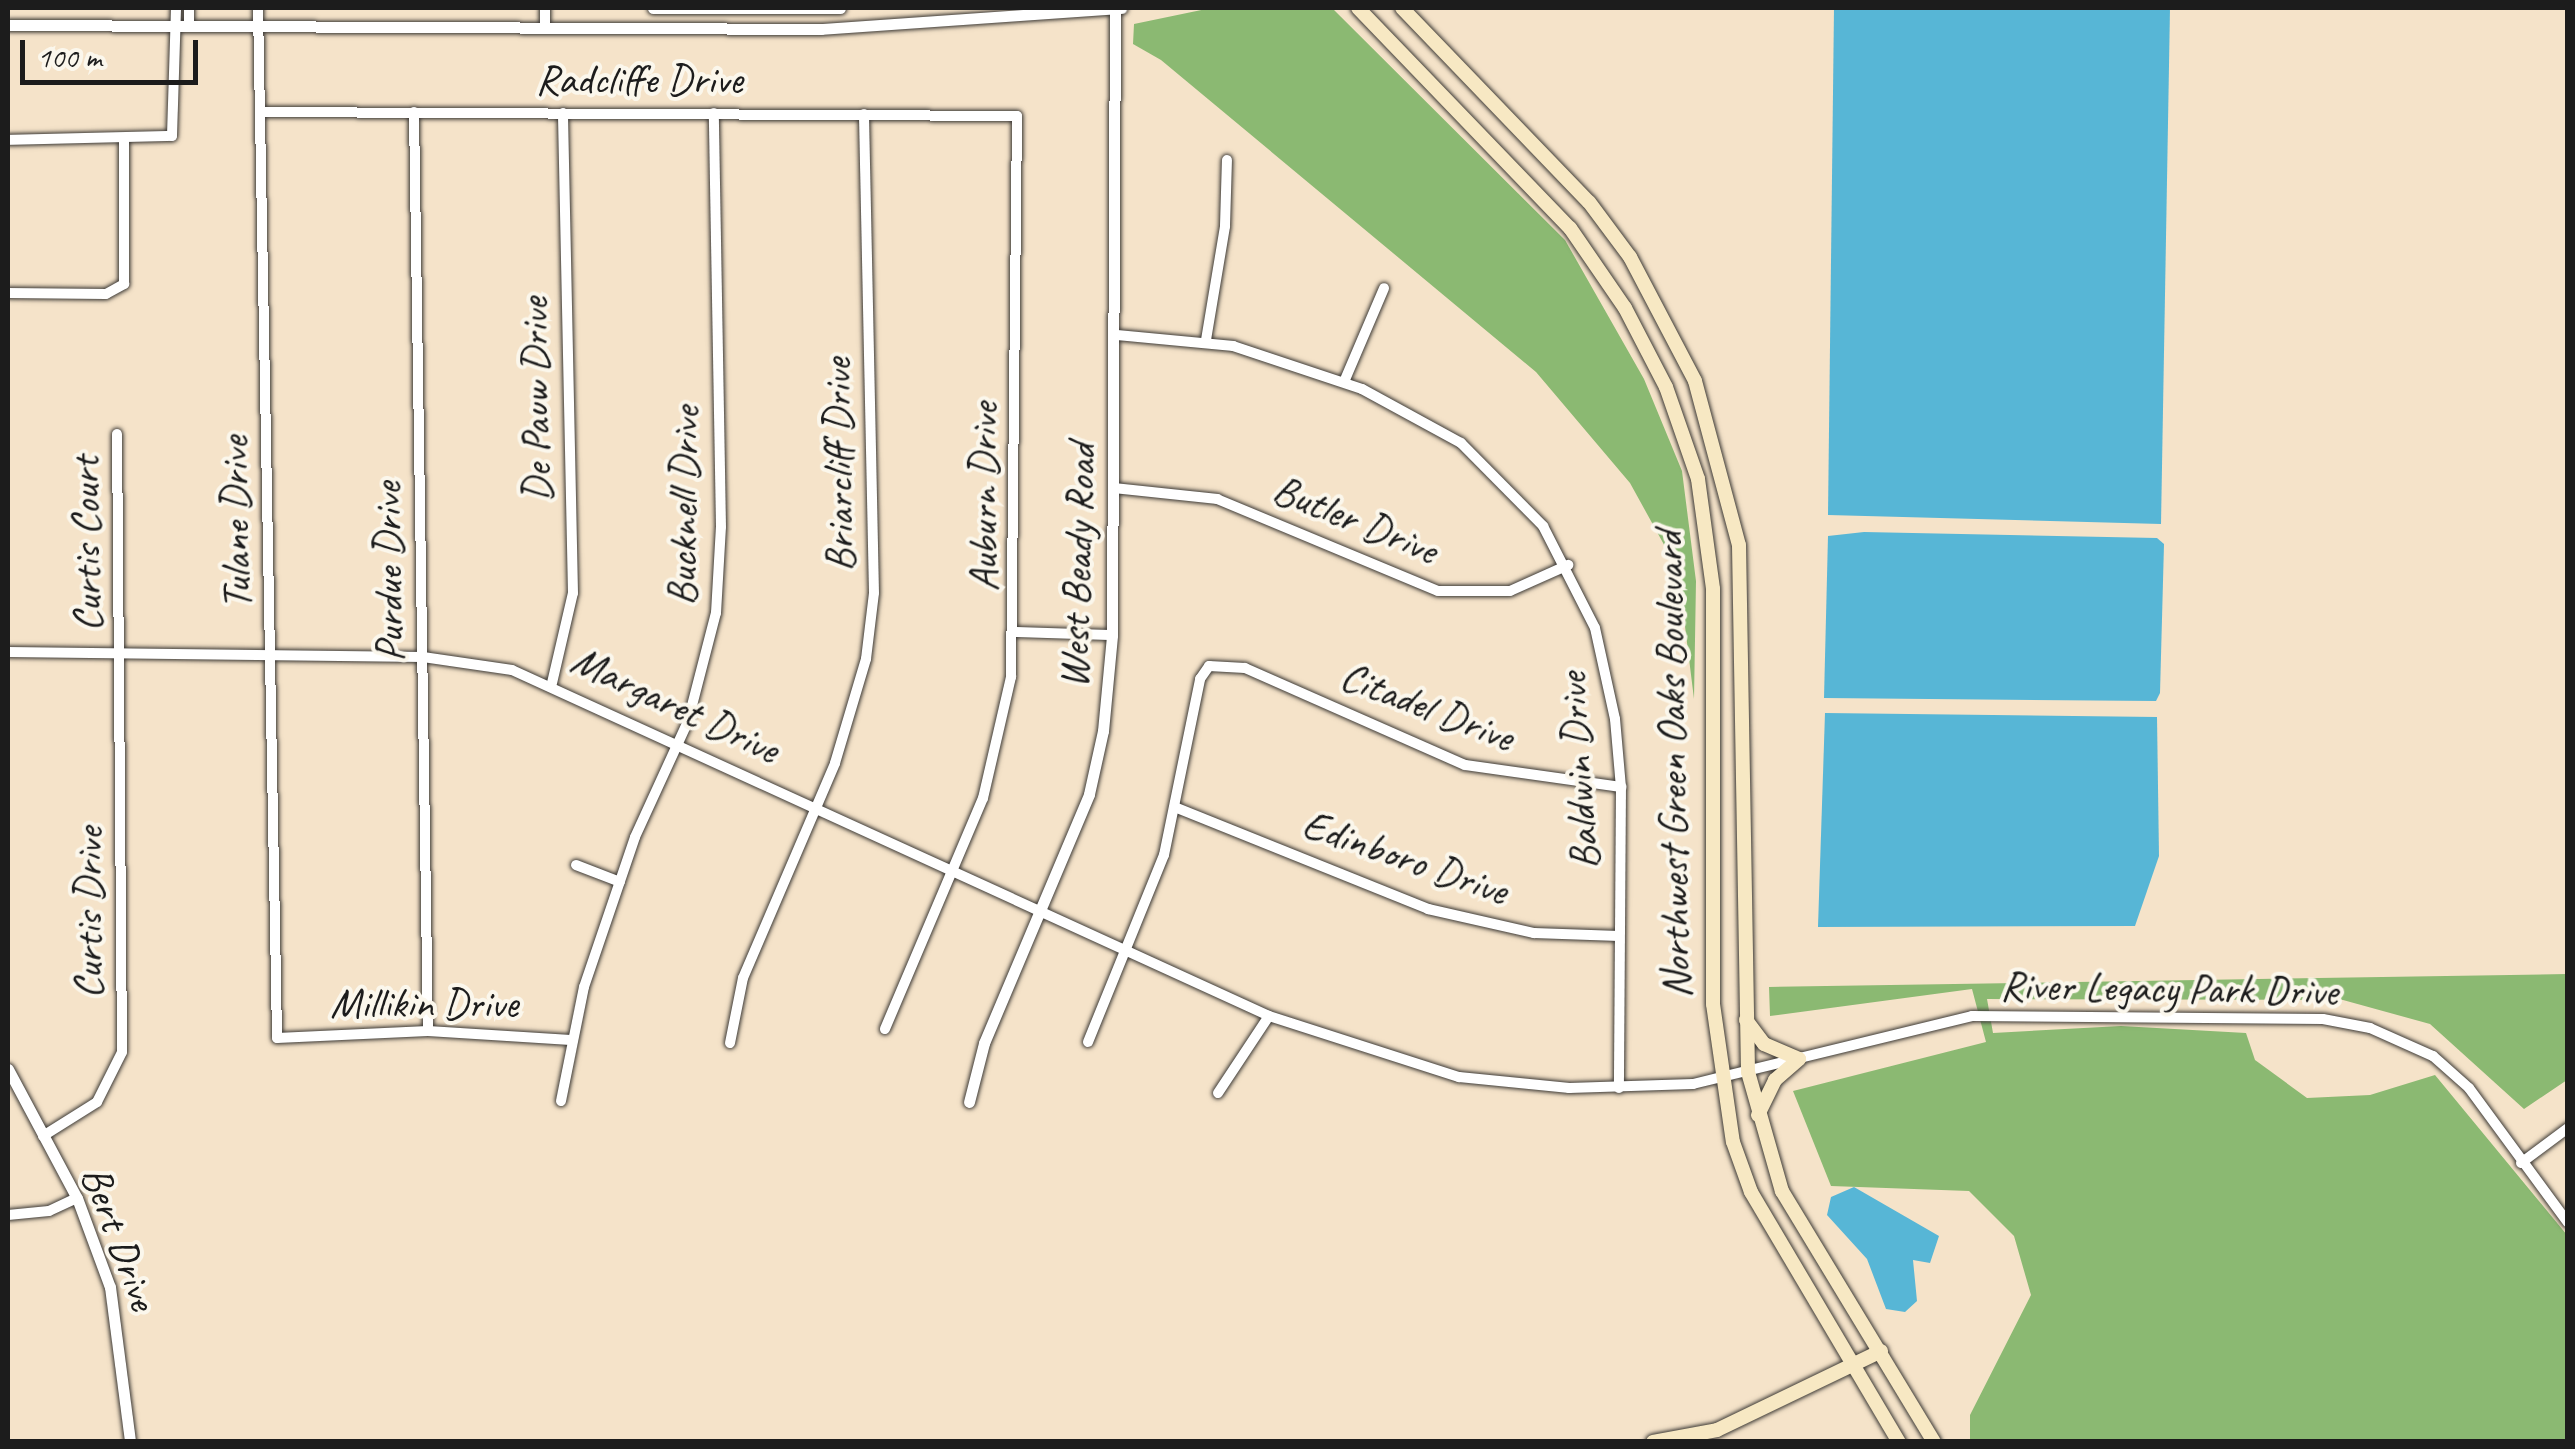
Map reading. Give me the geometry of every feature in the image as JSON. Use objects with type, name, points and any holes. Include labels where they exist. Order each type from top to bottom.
[{"type":"main road","name":"Northwest Green Oaks Boulevard","points":[[1358,8],[1570,228],[1633,323],[1691,460],[1713,589],[1713,1004],[1720,1079],[1751,1192],[1900,1442]]},
{"type":"main road","name":"Northwest Green Oaks Boulevard","points":[[1402,8],[1589,202],[1658,305],[1695,381],[1739,544],[1742,1015],[1748,1072],[1782,1191],[1934,1442]]},
{"type":"main road","points":[[1742,1015],[1764,1044],[1800,1058],[1775,1080],[1758,1115]]},
{"type":"main road","points":[[1653,1442],[1716,1430],[1881,1351]]},
{"type":"street","points":[[176,8],[182,25]]},
{"type":"street","points":[[8,140],[172,136],[182,25],[189,8]]},
{"type":"street","name":"Tulane Drive","points":[[258,8],[277,1038]]},
{"type":"street","points":[[545,8],[545,26]]},
{"type":"street","points":[[654,8],[840,8]]},
{"type":"street","points":[[806,8],[806,29]]},
{"type":"street","points":[[820,8],[821,29]]},
{"type":"street","points":[[8,25],[821,29],[1117,8]]},
{"type":"street","name":"West Beady Road","points":[[969,1102],[984,1043],[1088,794],[1103,732],[1112,635],[1117,8]]},
{"type":"street","name":"Radcliffe Drive","points":[[260,112],[1017,116]]},
{"type":"street","name":"Purdue Drive","points":[[414,112],[428,1032]]},
{"type":"street","name":"De Pauw Drive","points":[[552,683],[572,593],[563,113]]},
{"type":"street","name":"Bucknell Drive","points":[[562,1100],[570,1040],[620,882],[711,648],[720,573],[714,113]]},
{"type":"street","name":"Briarcliff Drive","points":[[730,1043],[743,978],[853,712],[874,593],[864,114]]},
{"type":"street","name":"Auburn Drive","points":[[885,1029],[954,870],[1002,728],[1014,632],[1017,116]]},
{"type":"street","points":[[8,292],[106,294],[124,284],[124,139]]},
{"type":"street","points":[[1206,340],[1225,226],[1227,160]]},
{"type":"street","points":[[1344,382],[1384,288]]},
{"type":"street","name":"Baldwin Drive","points":[[1117,335],[1206,340],[1344,382],[1461,442],[1527,504],[1568,565],[1606,661],[1621,787],[1620,1088]]},
{"type":"street","name":"Curtis Court","points":[[116,434],[122,653]]},
{"type":"street","name":"Butler Drive","points":[[1114,488],[1216,500],[1438,591],[1510,591],[1568,565]]},
{"type":"street","points":[[1014,632],[1112,635]]},
{"type":"street","name":"Margaret Drive","points":[[8,652],[272,653],[476,660],[552,683],[1269,1016],[1427,1071],[1569,1088],[1620,1088],[1720,1079],[1748,1072]]},
{"type":"street","name":"Curtis Drive","points":[[43,1136],[98,1102],[122,1052],[122,653]]},
{"type":"street","name":"Citadel Drive","points":[[1177,808],[1200,679],[1216,664],[1245,668],[1465,765],[1621,787]]},
{"type":"street","points":[[1088,1042],[1177,808]]},
{"type":"street","name":"Edinboro Drive","points":[[1177,808],[1428,909],[1534,933],[1620,936]]},
{"type":"street","points":[[576,865],[620,882]]},
{"type":"street","points":[[1218,1093],[1269,1016]]},
{"type":"street","name":"River Legacy Park Drive","points":[[1748,1072],[1972,1016],[2323,1019],[2389,1033],[2433,1056],[2469,1088],[2568,1223]]},
{"type":"street","name":"Millikin Drive","points":[[277,1038],[428,1032],[570,1040]]},
{"type":"street","name":"Bert Drive","points":[[8,1069],[77,1198],[122,1340],[130,1442]]},
{"type":"street","points":[[2522,1163],[2568,1128]]},
{"type":"street","points":[[8,1216],[50,1211],[77,1198]]},
{"type":"green space","points":[[1211,8],[1332,8],[1565,240],[1644,379],[1682,471],[1696,581],[1694,699],[1678,570],[1630,483],[1536,372],[1161,60],[1133,44],[1134,24]]},
{"type":"green space","points":[[2567,974],[2567,1080],[2524,1109],[2430,1024],[2343,1000],[1987,999],[1993,1033],[2121,1026],[2246,1033],[2255,1060],[2307,1098],[2370,1095],[2435,1075],[2567,1235],[2567,1441],[1970,1441],[1970,1415],[2031,1295],[2014,1236],[1969,1191],[1831,1186],[1793,1091],[1986,1042],[1972,989],[1770,1016],[1769,987]]},
{"type":"water","points":[[1834,8],[2170,8],[2161,524],[1828,515]]},
{"type":"water","points":[[1864,532],[2157,538],[2164,544],[2160,693],[2156,701],[1824,698],[1828,536]]},
{"type":"water","points":[[1825,713],[2157,717],[2159,856],[2135,926],[1818,927]]},
{"type":"water","points":[[1854,1187],[1939,1236],[1930,1263],[1913,1260],[1917,1301],[1905,1312],[1886,1309],[1867,1259],[1827,1215],[1831,1197]]}]
